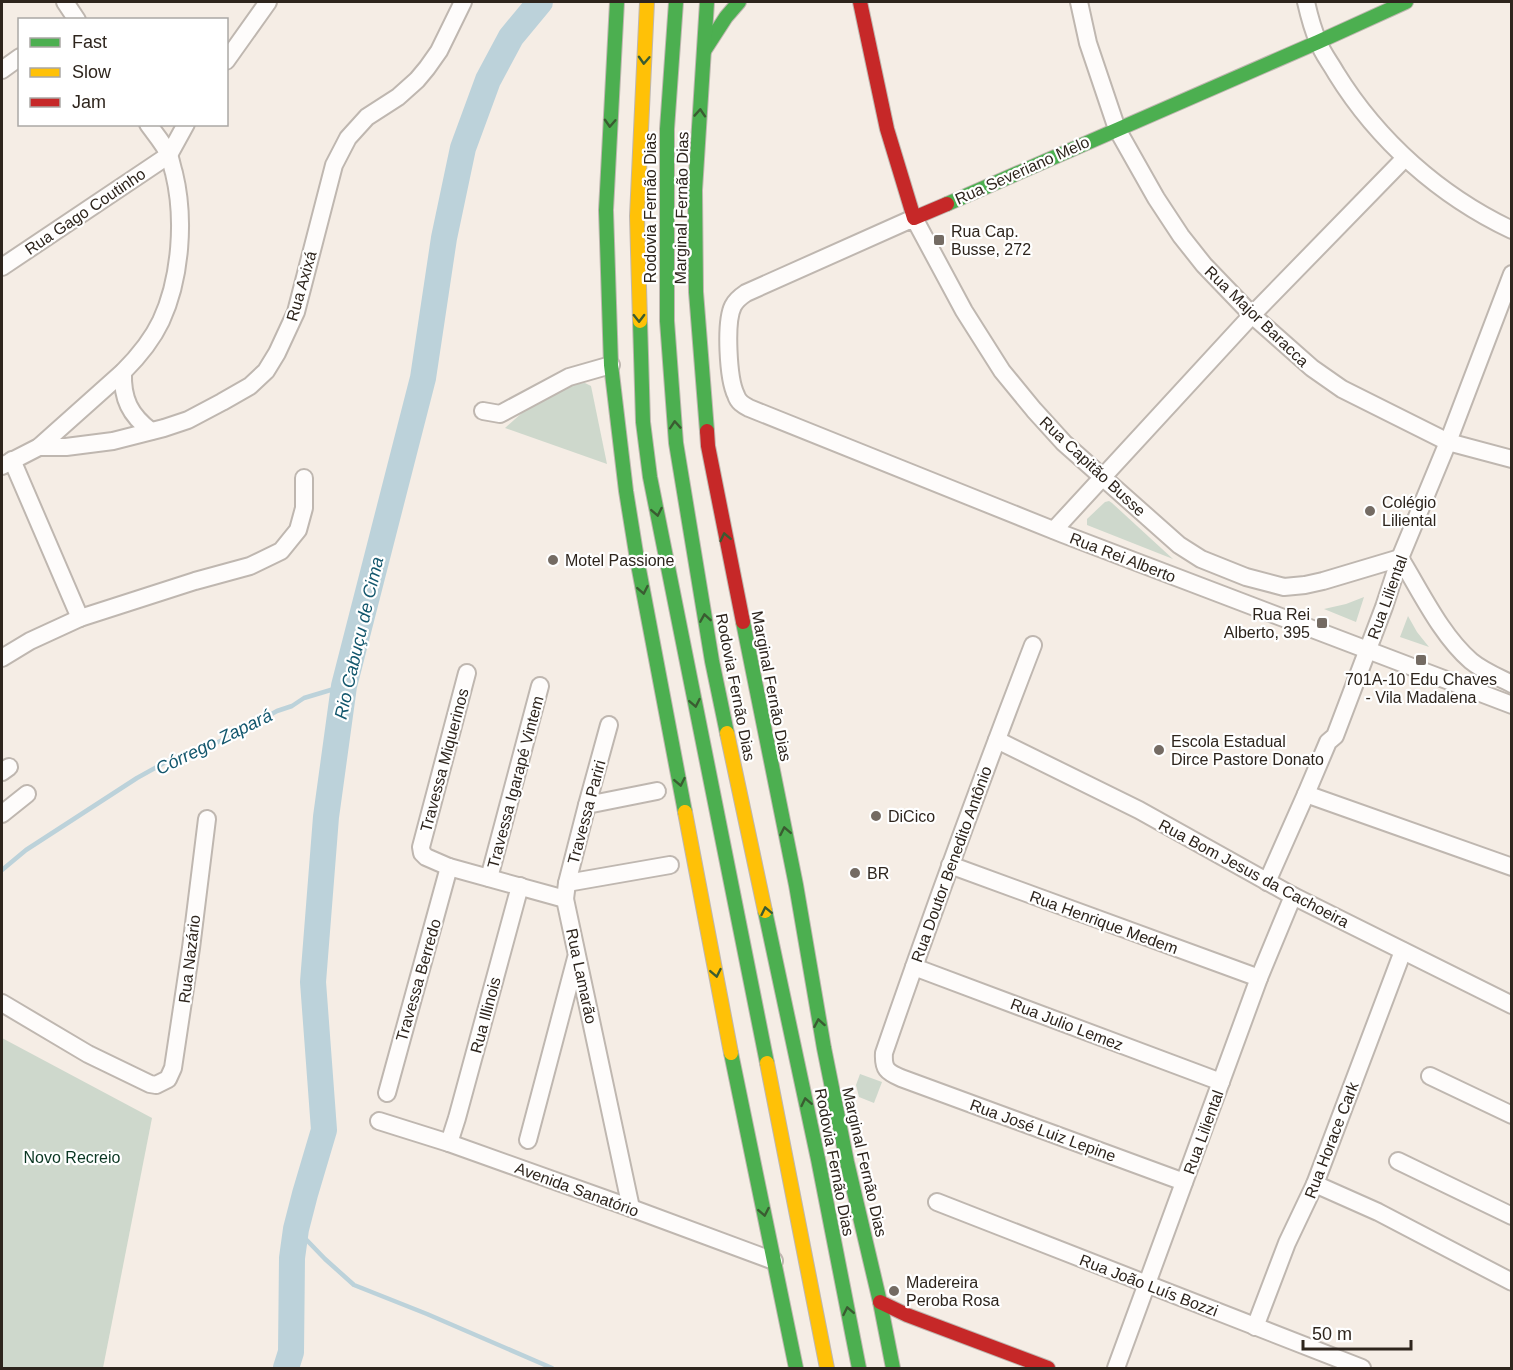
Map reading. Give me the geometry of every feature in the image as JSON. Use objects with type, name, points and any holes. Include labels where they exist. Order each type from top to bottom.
[{"type":"main road","points":[[617,2],[606,210],[610,365],[626,491],[718,988],[796,1368]]},
{"type":"main road","name":"Rodovia Fernão Dias","points":[[647,2],[637,216],[640,376],[650,477],[827,1368]]},
{"type":"main road","name":"Rodovia Fernão Dias","points":[[676,2],[667,129],[666,218],[667,321],[676,443],[712,661],[818,1159],[859,1368]]},
{"type":"main road","name":"Marginal Fernão Dias","points":[[707,2],[696,190],[696,292],[708,446],[796,885],[824,1048],[893,1368]]},
{"type":"main road","points":[[704,51],[726,17],[739,2]]},
{"type":"main road","name":"Rua Capitão Busse","points":[[860,2],[887,129],[914,218]]},
{"type":"main road","name":"Rua Severiano Melo","points":[[914,218],[1406,2]]},
{"type":"main road","points":[[880,1302],[907,1315],[1048,1368]]},
{"type":"street","points":[[65,2],[75,18]]},
{"type":"street","points":[[228,58],[268,2]]},
{"type":"street","name":"Rua Axixá","points":[[39,447],[66,447],[113,441],[188,420],[250,386],[266,370],[277,353],[296,312],[334,165],[348,138],[367,117],[398,97],[417,80],[439,51],[463,2]]},
{"type":"street","name":"Rua Major Baracca","points":[[1079,2],[1088,43],[1117,129],[1156,198],[1181,236],[1204,265],[1252,315],[1312,368],[1342,389],[1448,442],[1512,459]]},
{"type":"street","points":[[1306,2],[1318,42],[1346,88],[1379,130],[1405,158],[1452,196],[1512,230]]},
{"type":"street","points":[[2,70],[18,58]]},
{"type":"street","points":[[80,618],[7,463],[39,447],[123,372],[150,340],[161,321],[174,276],[180,237],[180,211],[169,155],[149,126]]},
{"type":"street","points":[[169,155],[185,126]]},
{"type":"street","name":"Rua Gago Coutinho","points":[[2,267],[169,155]]},
{"type":"street","points":[[1054,530],[1252,315],[1405,158]]},
{"type":"street","name":"Rua Severiano Melo","points":[[739,401],[732,381],[729,342],[729,318],[737,299],[914,218]]},
{"type":"street","name":"Rua Capitão Busse","points":[[914,218],[964,311],[1002,371],[1064,443],[1179,545],[1201,559],[1246,578],[1284,586],[1305,585],[1354,573],[1400,558]]},
{"type":"street","name":"Rua Liliental","points":[[1267,882],[1328,742],[1335,736],[1400,558],[1448,442],[1512,274]]},
{"type":"street","points":[[483,411],[500,414],[569,377],[610,365]]},
{"type":"street","points":[[123,372],[125,397],[131,411],[140,423],[151,431]]},
{"type":"street","name":"Rua Rei Alberto","points":[[739,401],[749,408],[1054,530],[1512,705]]},
{"type":"street","points":[[2,658],[30,641],[80,618],[250,566],[281,551],[298,530],[304,508],[304,478]]},
{"type":"street","points":[[1400,558],[1438,622],[1459,648],[1471,661],[1512,684]]},
{"type":"street","name":"Rua Doutor Benedito Antônio","points":[[901,1078],[887,1070],[884,1053],[950,866],[1033,645]]},
{"type":"street","name":"Travessa Miquerinos","points":[[448,867],[424,855],[421,847],[467,673]]},
{"type":"street","name":"Travessa Igarapé Vintem","points":[[489,878],[540,686]]},
{"type":"street","name":"Travessa Pariri","points":[[566,891],[609,725]]},
{"type":"street","name":"Rua Bom Jesus da Cachoeira","points":[[997,740],[1139,810],[1293,896],[1512,1005]]},
{"type":"street","points":[[587,805],[657,792]]},
{"type":"street","points":[[5,804],[27,794]]},
{"type":"street","points":[[1306,794],[1512,867]]},
{"type":"street","name":"Rua Nazário","points":[[2,1003],[88,1054],[150,1084],[156,1085],[168,1079],[173,1068],[191,948],[207,819]]},
{"type":"street","points":[[448,867],[520,886],[566,891],[670,865]]},
{"type":"street","name":"Rua Henrique Medem","points":[[950,866],[1259,978]]},
{"type":"street","name":"Travessa Berredo","points":[[387,1093],[448,867]]},
{"type":"street","name":"Rua Illinois","points":[[449,1143],[520,886]]},
{"type":"street","name":"Rua Lamarão","points":[[566,891],[577,955],[631,1208]]},
{"type":"street","name":"Rua Liliental","points":[[1116,1368],[1259,978],[1293,896]]},
{"type":"street","name":"Rua Horace Cark","points":[[1255,1327],[1287,1243],[1315,1184],[1403,951]]},
{"type":"street","points":[[528,1140],[577,955]]},
{"type":"street","name":"Rua Julio Lemez","points":[[914,967],[1221,1082]]},
{"type":"street","points":[[1430,1076],[1512,1115]]},
{"type":"street","name":"Rua José Luiz Lepine","points":[[901,1078],[1184,1182]]},
{"type":"street","name":"Avenida Sanatório","points":[[379,1121],[449,1143],[774,1261]]},
{"type":"street","points":[[1398,1161],[1512,1216]]},
{"type":"street","points":[[1315,1184],[1378,1212],[1512,1282]]},
{"type":"street","name":"Rua João Luís Bozzi","points":[[937,1202],[1362,1368]]},
{"type":"green space","points":[[585,383],[591,386],[607,464],[505,428],[552,393]]},
{"type":"green space","points":[[1109,501],[1173,559],[1087,525],[1087,519]]},
{"type":"green space","points":[[1364,597],[1356,622],[1324,609],[1346,604]]},
{"type":"green space","points":[[1408,616],[1417,632],[1429,647],[1400,637]]},
{"type":"green space","name":"Novo Recreio","points":[[2,1038],[152,1118],[103,1368],[2,1368]]},
{"type":"green space","points":[[860,1074],[882,1082],[874,1103],[859,1097],[856,1085]]},
{"type":"waterway","name":"Rio Cabuçu de Cima","points":[[286,1368],[291,1352],[292,1258],[296,1229],[324,1130],[313,982],[326,817],[344,686],[423,378],[444,238],[463,148],[488,80],[511,37],[540,2]]},
{"type":"waterway","name":"Córrego Zapará","points":[[2,870],[26,850],[137,778],[173,758],[214,744],[304,698],[344,686]]},
{"type":"waterway","points":[[296,1229],[354,1285],[552,1368]]},
{"type":"traffic: fast","points":[[617,2],[606,210],[611,365],[626,491],[637,559],[685,812]]},
{"type":"traffic: fast","points":[[676,2],[667,129],[667,321],[676,443],[712,661],[727,733]]},
{"type":"traffic: fast","points":[[707,2],[695,190],[696,292],[707,431]]},
{"type":"traffic: fast","points":[[704,51],[726,17],[739,2]]},
{"type":"traffic: fast","points":[[947,204],[1406,2]]},
{"type":"traffic: fast","points":[[640,321],[643,422],[650,477],[767,1063]]},
{"type":"traffic: fast","points":[[743,622],[796,885],[824,1048],[893,1368]]},
{"type":"traffic: fast","points":[[765,911],[818,1159],[859,1368]]},
{"type":"traffic: fast","points":[[731,1053],[796,1368]]},
{"type":"traffic: slow","points":[[640,321],[637,216],[647,2]]},
{"type":"traffic: slow","points":[[727,733],[765,911]]},
{"type":"traffic: slow","points":[[685,812],[731,1053]]},
{"type":"traffic: slow","points":[[767,1063],[827,1368]]},
{"type":"traffic: jam","points":[[860,2],[887,129],[914,218],[947,204]]},
{"type":"traffic: jam","points":[[707,431],[743,622]]},
{"type":"traffic: jam","points":[[880,1302],[907,1315],[1048,1368]]},
{"type":"place","name":"Rua Cap. Busse, 272","points":[[939,240]]},
{"type":"place","name":"Colégio Liliental","points":[[1370,511]]},
{"type":"place","name":"Motel Passione","points":[[553,560]]},
{"type":"place","name":"Rua Rei Alberto, 395","points":[[1322,623]]},
{"type":"place","name":"701A-10 Edu Chaves - Vila Madalena","points":[[1421,660]]},
{"type":"place","name":"Escola Estadual Dirce Pastore Donato","points":[[1159,750]]},
{"type":"place","name":"DiCico","points":[[876,816]]},
{"type":"place","name":"BR","points":[[855,873]]},
{"type":"place","name":"Madereira Peroba Rosa","points":[[894,1291]]}]
